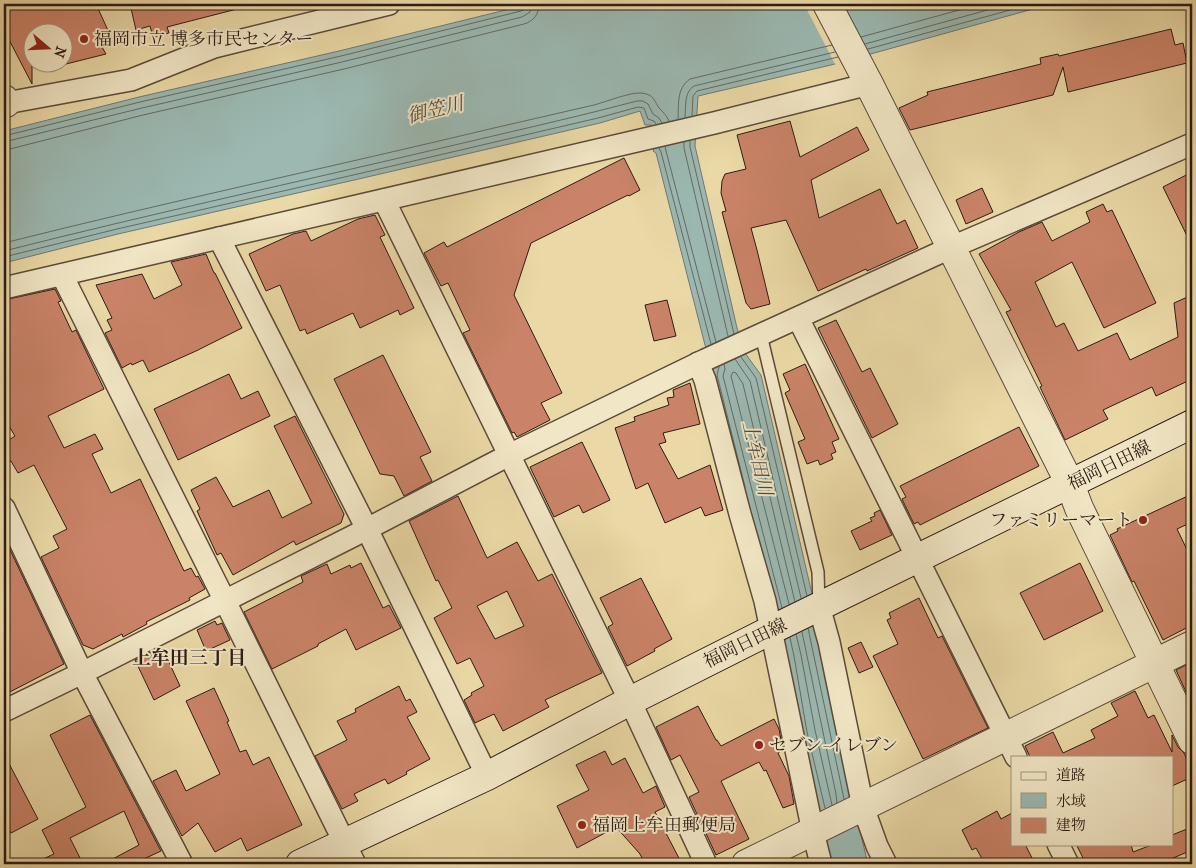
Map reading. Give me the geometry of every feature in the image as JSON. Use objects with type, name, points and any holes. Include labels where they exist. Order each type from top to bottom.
[{"type":"street","points":[[4,102],[132,80],[214,47],[389,4]]},
{"type":"street","points":[[827,4],[1070,484],[1079,508],[1192,740]]},
{"type":"street","points":[[4,288],[714,122],[866,80]]},
{"type":"street","points":[[4,711],[701,361],[950,248],[1192,144]]},
{"type":"street","points":[[384,200],[630,701],[706,864]]},
{"type":"street","points":[[219,238],[367,529],[487,776]]},
{"type":"street","points":[[62,275],[350,854]]},
{"type":"street","points":[[798,318],[1011,747]]},
{"type":"street","points":[[701,361],[740,514],[773,629],[816,830],[821,864]]},
{"type":"street","name":"福岡日田線","points":[[300,864],[350,854],[487,776],[630,701],[1192,424]]},
{"type":"street","points":[[4,508],[82,673],[182,864]]},
{"type":"street","points":[[814,609],[829,642],[856,810],[886,864]]},
{"type":"street","points":[[746,864],[856,810],[1011,747],[1154,664],[1192,645]]},
{"type":"street","points":[[1059,846],[1068,864]]},
{"type":"lane","points":[[753,338],[818,572],[814,609]]},
{"type":"water","points":[[530,4],[1051,4],[831,65],[698,96],[695,146],[737,328],[745,353],[761,375],[823,641],[858,823],[868,864],[829,864],[711,373],[714,368],[705,345],[656,153],[653,151],[652,141],[654,141],[651,125],[645,125],[640,111],[600,123],[118,234],[4,263],[4,131]]},
{"type":"pier","points":[[804,4],[843,4],[869,57],[836,66]]},
{"type":"building","name":"福岡市立 博多市民センター","points":[[4,4],[96,4],[111,37],[99,42],[106,54],[72,62],[72,22],[22,22],[22,65],[5,32],[10,30],[4,17]]},
{"type":"building","points":[[130,4],[237,4],[237,9],[167,27],[169,33],[153,37],[150,26],[136,30]]},
{"type":"building","points":[[1171,29],[1175,45],[1183,43],[1187,63],[1068,92],[1063,67],[1053,95],[910,130],[899,108],[928,95],[927,92],[1041,64],[1040,58],[1058,54],[1059,56]]},
{"type":"building","name":"福岡市立 博多市民センター","points":[[26,72],[32,72],[32,84]]},
{"type":"building","points":[[790,121],[800,157],[857,127],[869,150],[811,180],[819,218],[880,189],[897,224],[905,220],[918,248],[818,291],[786,220],[751,228],[770,304],[751,309],[746,303],[722,212],[726,211],[721,193],[722,181],[725,174],[746,169],[737,135]]},
{"type":"building","points":[[624,158],[640,190],[531,243],[514,295],[562,393],[541,403],[550,420],[517,437],[514,432],[512,433],[463,333],[470,330],[448,283],[441,286],[424,253],[444,242],[447,247]]},
{"type":"building","points":[[1192,172],[1192,246],[1163,187]]},
{"type":"building","points":[[982,188],[993,212],[966,224],[956,200]]},
{"type":"building","points":[[1103,204],[1107,212],[1112,210],[1156,303],[1104,328],[1072,262],[1035,282],[1056,327],[1064,323],[1078,351],[1117,333],[1130,360],[1178,337],[1174,303],[1192,295],[1192,379],[1156,396],[1152,387],[1103,410],[1108,419],[1065,440],[1040,387],[1042,386],[1006,312],[1011,310],[979,254],[1019,232],[1042,222],[1052,241],[1090,222],[1086,212]]},
{"type":"building","points":[[375,215],[385,235],[380,237],[414,308],[400,315],[398,310],[360,328],[353,313],[307,334],[305,329],[300,331],[280,285],[266,291],[249,254],[293,234],[306,231],[311,241],[358,219]]},
{"type":"building","points":[[206,254],[242,328],[149,372],[143,360],[122,368],[105,333],[112,330],[107,320],[112,318],[96,285],[142,274],[154,299],[182,285],[171,262]]},
{"type":"building","points":[[55,289],[61,301],[58,302],[72,332],[76,330],[104,389],[48,416],[64,448],[95,434],[103,449],[92,454],[111,493],[140,479],[184,571],[191,568],[205,589],[189,598],[190,600],[146,622],[147,624],[123,637],[122,634],[93,649],[83,645],[41,557],[59,548],[53,536],[67,529],[34,465],[18,473],[11,461],[4,463],[4,443],[15,436],[4,418],[4,300]]},
{"type":"building","points":[[667,300],[676,336],[654,341],[645,305]]},
{"type":"building","points":[[836,320],[862,372],[870,368],[898,424],[872,438],[818,328]]},
{"type":"building","points":[[383,355],[431,452],[420,457],[432,481],[404,496],[394,476],[380,474],[334,379]]},
{"type":"building","points":[[805,364],[839,439],[832,442],[836,452],[831,454],[833,459],[820,465],[818,460],[807,464],[798,442],[805,439],[785,393],[790,390],[783,374]]},
{"type":"building","points":[[229,374],[241,399],[258,391],[270,416],[178,460],[154,409]]},
{"type":"building","points":[[690,383],[700,424],[663,433],[666,442],[659,444],[678,479],[710,465],[723,510],[705,516],[701,507],[665,523],[648,483],[636,489],[615,428],[635,421],[634,417],[669,405],[667,398],[674,397],[673,390]]},
{"type":"building","points":[[295,416],[344,514],[341,523],[296,545],[294,541],[233,575],[221,553],[217,555],[197,511],[200,509],[191,490],[216,477],[233,507],[269,490],[282,518],[312,503],[274,426]]},
{"type":"building","points":[[1019,427],[1039,466],[920,525],[918,522],[914,524],[902,499],[906,497],[900,486]]},
{"type":"building","points":[[582,442],[610,500],[583,513],[579,505],[554,517],[530,467]]},
{"type":"building","points":[[1192,494],[1192,522],[1177,529],[1192,560],[1192,625],[1163,640],[1134,581],[1132,582],[1110,535],[1118,531],[1117,529]]},
{"type":"building","points":[[458,496],[487,558],[517,542],[538,581],[552,574],[602,673],[545,700],[549,707],[503,731],[494,714],[475,723],[464,700],[472,695],[471,693],[484,686],[470,658],[457,664],[434,618],[452,608],[438,580],[436,581],[409,521]],"holes":[[[507,591],[524,626],[495,639],[477,606]]]},
{"type":"building","points":[[880,510],[892,535],[860,550],[851,531],[872,521],[870,518],[875,516],[874,513]]},
{"type":"building","points":[[4,537],[64,664],[4,695]]},
{"type":"building","points":[[361,563],[383,608],[389,605],[401,628],[356,650],[346,629],[318,644],[318,646],[272,669],[244,612],[303,582],[301,576],[327,564],[331,574],[350,565],[351,568]]},
{"type":"building","points":[[1080,563],[1103,611],[1044,640],[1020,593]]},
{"type":"building","points":[[641,578],[672,639],[654,649],[655,651],[627,666],[608,627],[613,624],[600,598]]},
{"type":"building","points":[[919,598],[938,638],[942,636],[988,728],[923,759],[873,656],[898,644],[887,620],[891,618],[889,613]]},
{"type":"building","points":[[215,621],[217,625],[222,623],[230,640],[206,651],[197,630]]},
{"type":"building","points":[[861,642],[873,667],[859,673],[848,648]]},
{"type":"building","points":[[159,648],[165,659],[167,658],[180,686],[154,700],[135,660]]},
{"type":"building","points":[[1192,662],[1192,705],[1176,670]]},
{"type":"building","points":[[399,686],[406,701],[410,699],[417,712],[407,717],[430,759],[388,784],[385,779],[354,794],[358,801],[342,809],[315,756],[347,740],[337,721],[356,712],[355,709]]},
{"type":"building","points":[[214,688],[240,752],[246,750],[253,765],[269,757],[302,825],[247,851],[241,838],[215,852],[198,823],[182,836],[153,781],[176,770],[186,791],[220,774],[186,701]]},
{"type":"building","points":[[1135,691],[1148,718],[1154,715],[1172,752],[1172,735],[1178,747],[1184,753],[1192,771],[1192,777],[1174,785],[1174,756],[1030,756],[1025,746],[1053,732],[1063,753],[1095,738],[1091,730],[1118,716],[1111,703]]},
{"type":"building","points":[[698,706],[721,746],[774,719],[779,729],[783,750],[778,753],[789,776],[794,804],[783,808],[766,770],[764,771],[759,762],[721,781],[749,839],[716,855],[689,797],[699,792],[680,755],[671,760],[656,727]]},
{"type":"building","points":[[90,715],[161,851],[133,864],[108,864],[107,862],[139,845],[124,811],[70,838],[83,864],[32,864],[54,854],[42,830],[86,807],[50,735]]},
{"type":"building","points":[[605,751],[612,765],[625,758],[643,793],[656,786],[665,807],[655,812],[682,864],[645,864],[640,854],[616,827],[577,848],[557,806],[589,790],[576,765]]},
{"type":"building","points":[[4,754],[38,819],[11,833],[4,821]]},
{"type":"building","points":[[997,811],[1001,819],[1011,814],[1011,846],[1026,846],[1035,864],[985,864],[976,848],[972,850],[962,830]]},
{"type":"building","points":[[1192,827],[1192,850],[1159,864],[1086,864],[1077,846],[1132,846],[1133,852],[1149,846],[1174,846],[1174,834]]},
{"type":"place","name":"福岡市立 博多市民センター","points":[[84,39]]},
{"type":"place","name":"ファミリーマート","points":[[1143,520]]},
{"type":"place","name":"セブン-イレブン","points":[[759,745]]},
{"type":"place","name":"福岡上牟田郵便局","points":[[582,825]]},
{"type":"district","name":"上牟田三丁目","points":[[189,657]]},
{"type":"water label","name":"御笠川","points":[[435,109]]},
{"type":"water label","name":"上牟田川","points":[[758,458]]}]
